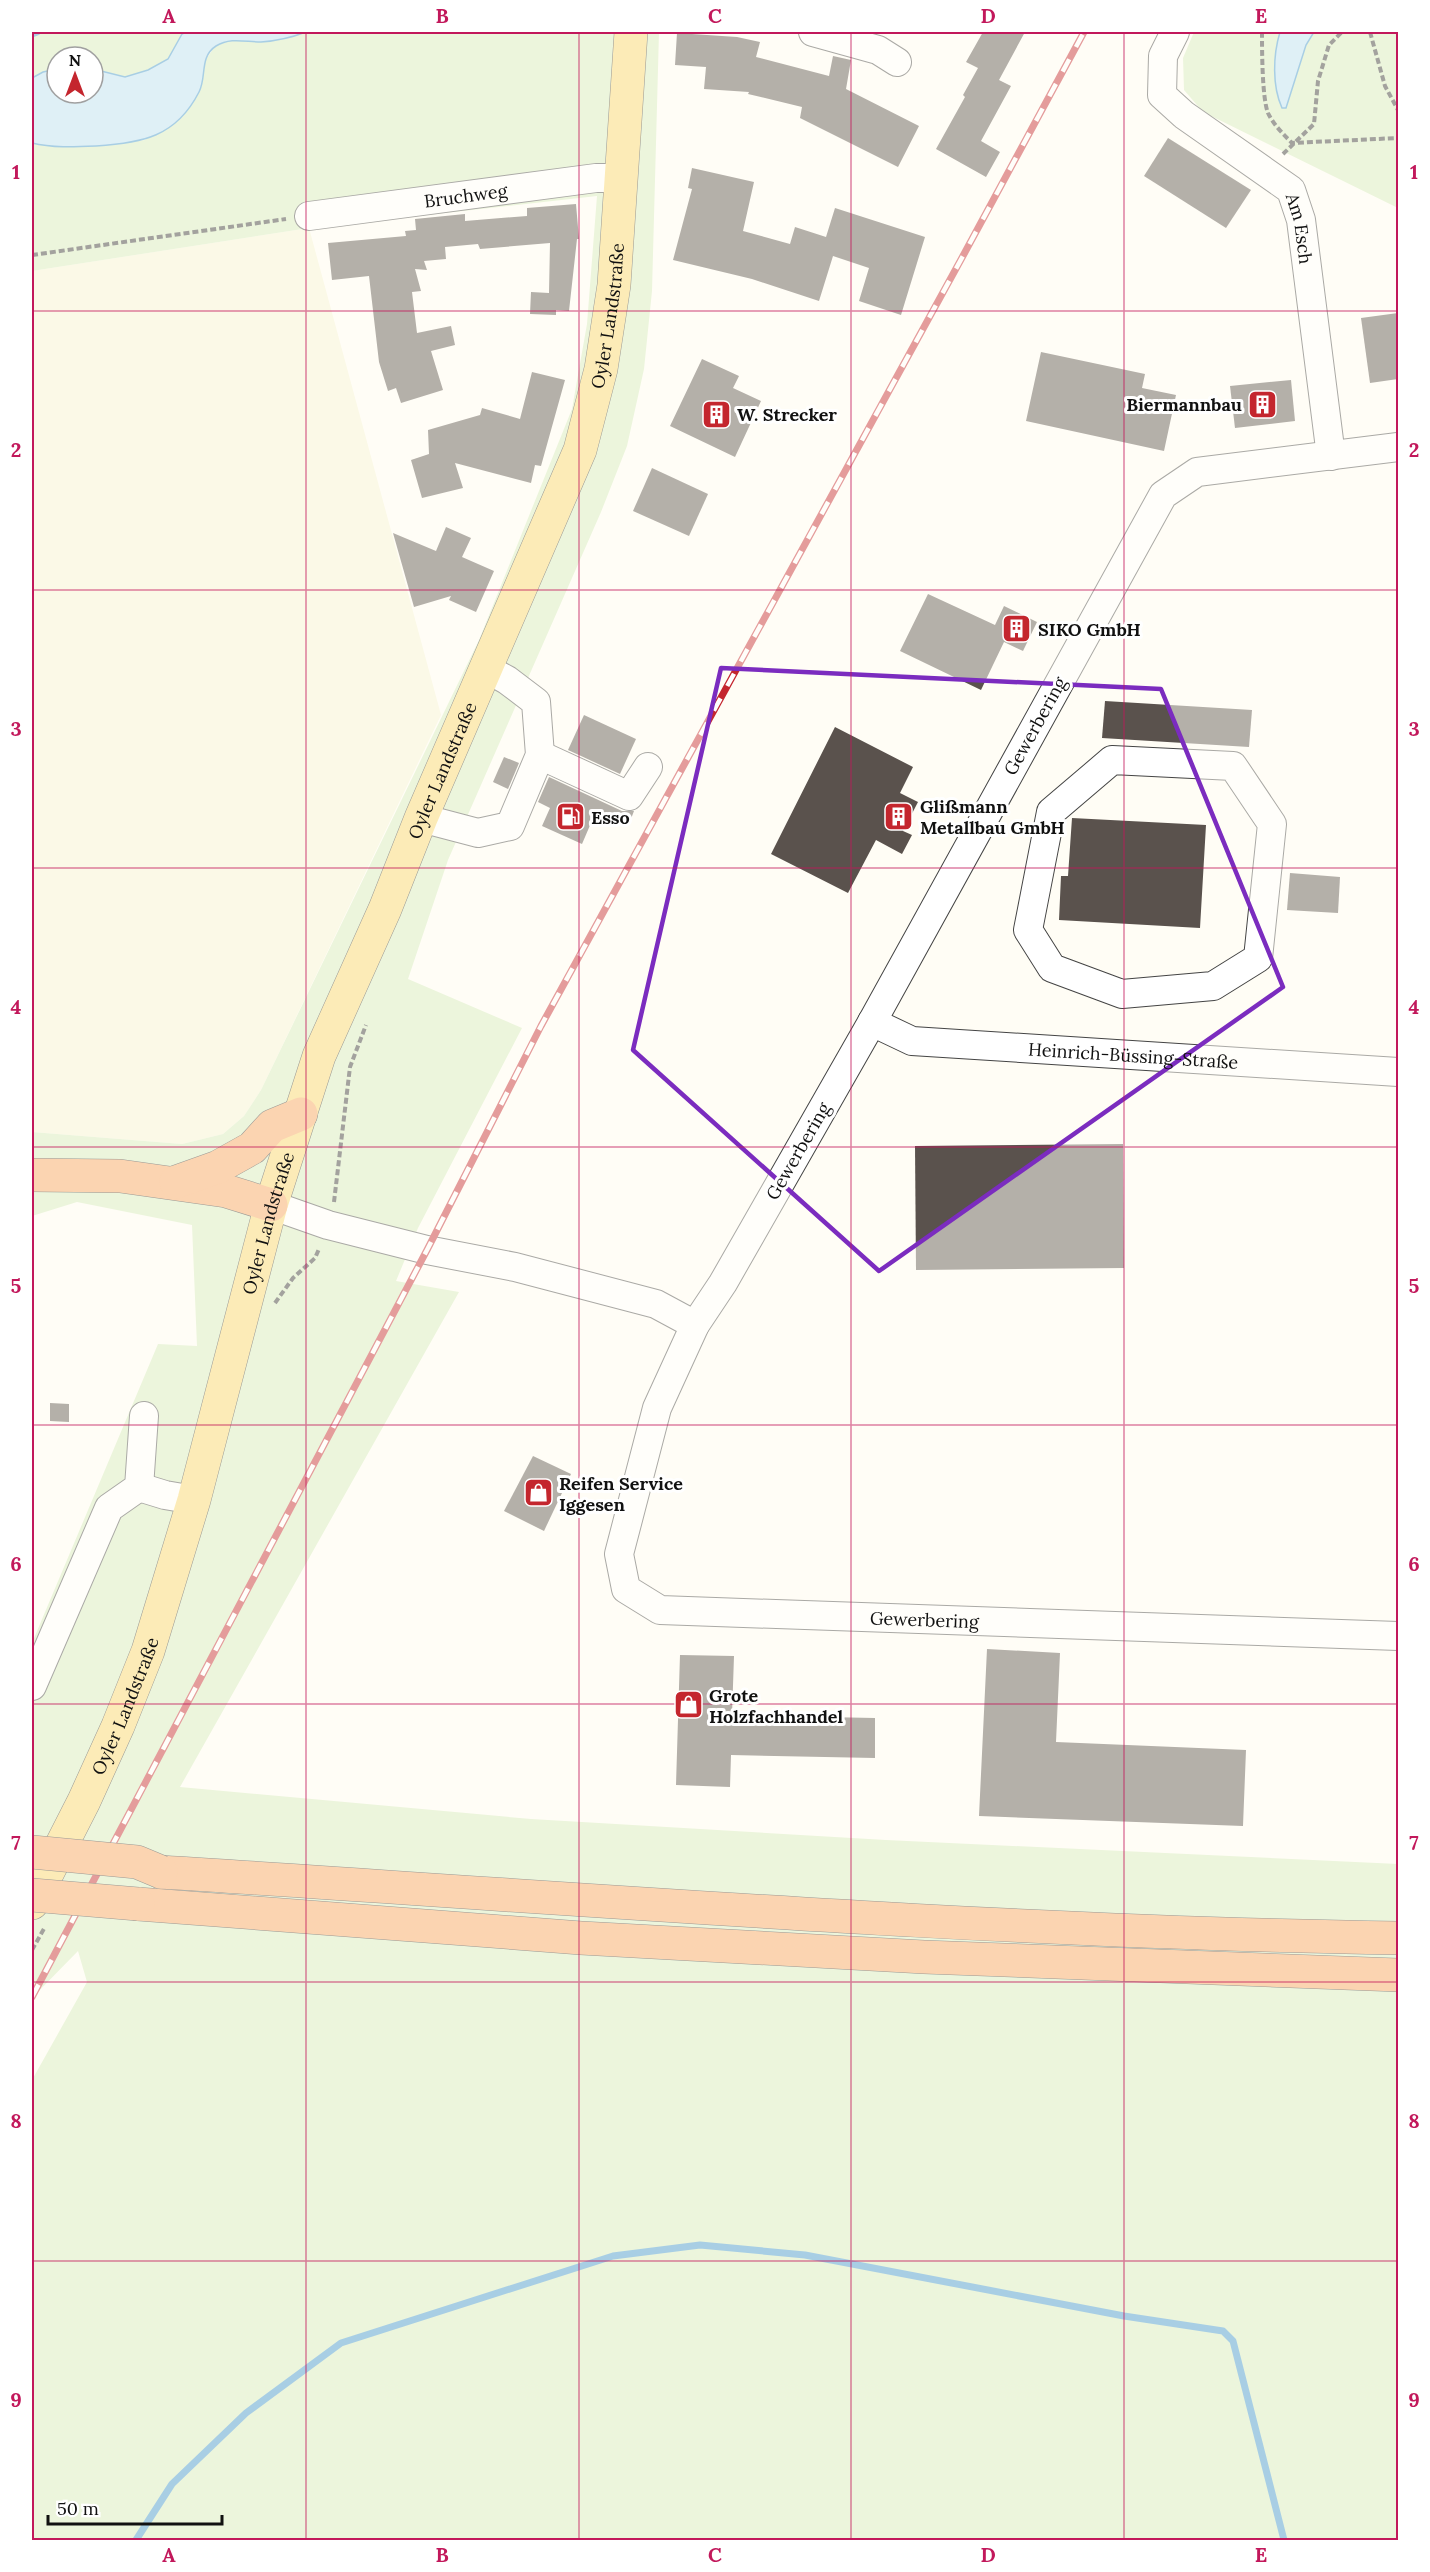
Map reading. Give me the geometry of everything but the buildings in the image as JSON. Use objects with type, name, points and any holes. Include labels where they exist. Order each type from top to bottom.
[{"type":"highway","points":[[174,1183],[218,1167],[244,1153],[252,1148],[272,1126],[301,1114]]},
{"type":"highway","points":[[32,1175],[120,1176],[226,1191],[271,1205]]},
{"type":"highway","points":[[32,1851],[137,1862],[161,1872]]},
{"type":"highway","points":[[32,1865],[137,1875],[161,1872],[692,1909],[1272,1936],[1398,1938]]},
{"type":"highway","points":[[32,1894],[605,1940],[936,1958],[1398,1975]]},
{"type":"main road","name":"Oyler Landstraße","points":[[32,1903],[84,1801],[118,1726],[148,1651],[194,1500],[271,1205],[319,1056],[385,909],[421,818],[580,450],[601,369],[614,285],[631,32]]},
{"type":"street","points":[[813,32],[878,50],[897,62]]},
{"type":"street","name":"Am Esch","points":[[1175,32],[1163,56],[1162,94],[1184,115],[1291,190],[1301,220],[1331,456]]},
{"type":"street","name":"Bruchweg","points":[[309,216],[596,178],[622,178]]},
{"type":"street","name":"Gewerbering","points":[[1398,447],[1197,472],[1163,495],[872,1022],[723,1283],[695,1325],[657,1408],[619,1554],[626,1589],[660,1610],[1398,1636]]},
{"type":"street","points":[[421,818],[478,833],[510,826],[540,755],[536,702],[507,680],[487,669]]},
{"type":"street","points":[[540,755],[629,796],[648,767]]},
{"type":"street","points":[[1112,760],[1233,766],[1272,824],[1258,958],[1214,986],[1122,994],[1052,968],[1028,930],[1051,812],[1112,760]]},
{"type":"street","name":"Heinrich-Büssing-Straße","points":[[872,1022],[912,1041],[1398,1072]]},
{"type":"street","points":[[271,1205],[339,1228],[427,1250],[515,1267],[656,1304],[695,1325]]},
{"type":"street","points":[[32,1686],[109,1508],[139,1486],[144,1416]]},
{"type":"street","points":[[139,1486],[165,1495],[194,1500]]},
{"type":"path","points":[[1262,32],[1262,57],[1268,112],[1280,131],[1292,143],[1398,138]]},
{"type":"path","points":[[1268,174],[1292,143],[1314,124],[1318,81],[1329,45],[1341,32]]},
{"type":"path","points":[[1370,32],[1385,86],[1398,110]]},
{"type":"path","points":[[32,255],[309,216]]},
{"type":"highlighted area","points":[[721,668],[1161,689],[1283,987],[879,1271],[633,1050]]},
{"type":"shaded area","points":[[309,228],[441,715],[261,1090],[244,1116],[223,1134],[182,1144],[32,1132],[32,271]]},
{"type":"green space","points":[[32,32],[186,32],[182,34],[168,59],[148,70],[125,77],[105,72],[105,45],[45,45],[45,72],[32,78]]},
{"type":"green space","points":[[306,32],[659,32],[652,291],[644,369],[627,446],[601,512],[448,860],[408,979],[522,1028],[418,1228],[396,1281],[459,1292],[180,1787],[531,1819],[886,1840],[1398,1864],[1398,2540],[32,2540],[32,2080],[87,1982],[78,1951],[32,1998],[32,1643],[158,1344],[197,1346],[192,1225],[77,1202],[32,1216],[32,1132],[182,1144],[223,1134],[244,1116],[261,1090],[479,640],[572,409],[587,324],[597,196],[309,228],[32,271],[32,143],[76,147],[145,140],[200,90],[205,61],[215,46],[235,39],[260,42]]},
{"type":"green space","points":[[1194,32],[1398,32],[1398,208],[1203,112],[1184,90],[1183,58]]},
{"type":"water","points":[[186,32],[306,32],[272,41],[233,41],[216,46],[207,56],[199,92],[190,107],[180,119],[156,135],[128,143],[96,146],[71,147],[32,143],[32,78],[45,72],[45,105],[105,105],[105,72],[125,77],[148,70],[168,59],[182,34]]},
{"type":"water","points":[[1280,32],[1314,32],[1306,45],[1286,108],[1282,108],[1275,80],[1276,50]]},
{"type":"waterway","points":[[32,34],[37,32]]},
{"type":"waterway","points":[[136,2540],[172,2484],[246,2413],[341,2343],[613,2256],[700,2245],[805,2255],[1124,2316],[1223,2331],[1233,2341],[1284,2540]]},
{"type":"railway","points":[[32,1997],[427,1250],[541,1026],[1084,32]]},
{"type":"place","name":"Biermannbau","points":[[1263,404]]},
{"type":"place","name":"W. Strecker","points":[[716,414]]},
{"type":"place","name":"SIKO GmbH","points":[[1017,629]]},
{"type":"place","name":"Glißmann Metallbau GmbH","points":[[899,816]]},
{"type":"place","name":"Esso","points":[[570,817]]},
{"type":"place","name":"Reifen Service Iggesen","points":[[538,1493]]},
{"type":"place","name":"Grote Holzfachhandel","points":[[688,1705]]}]
